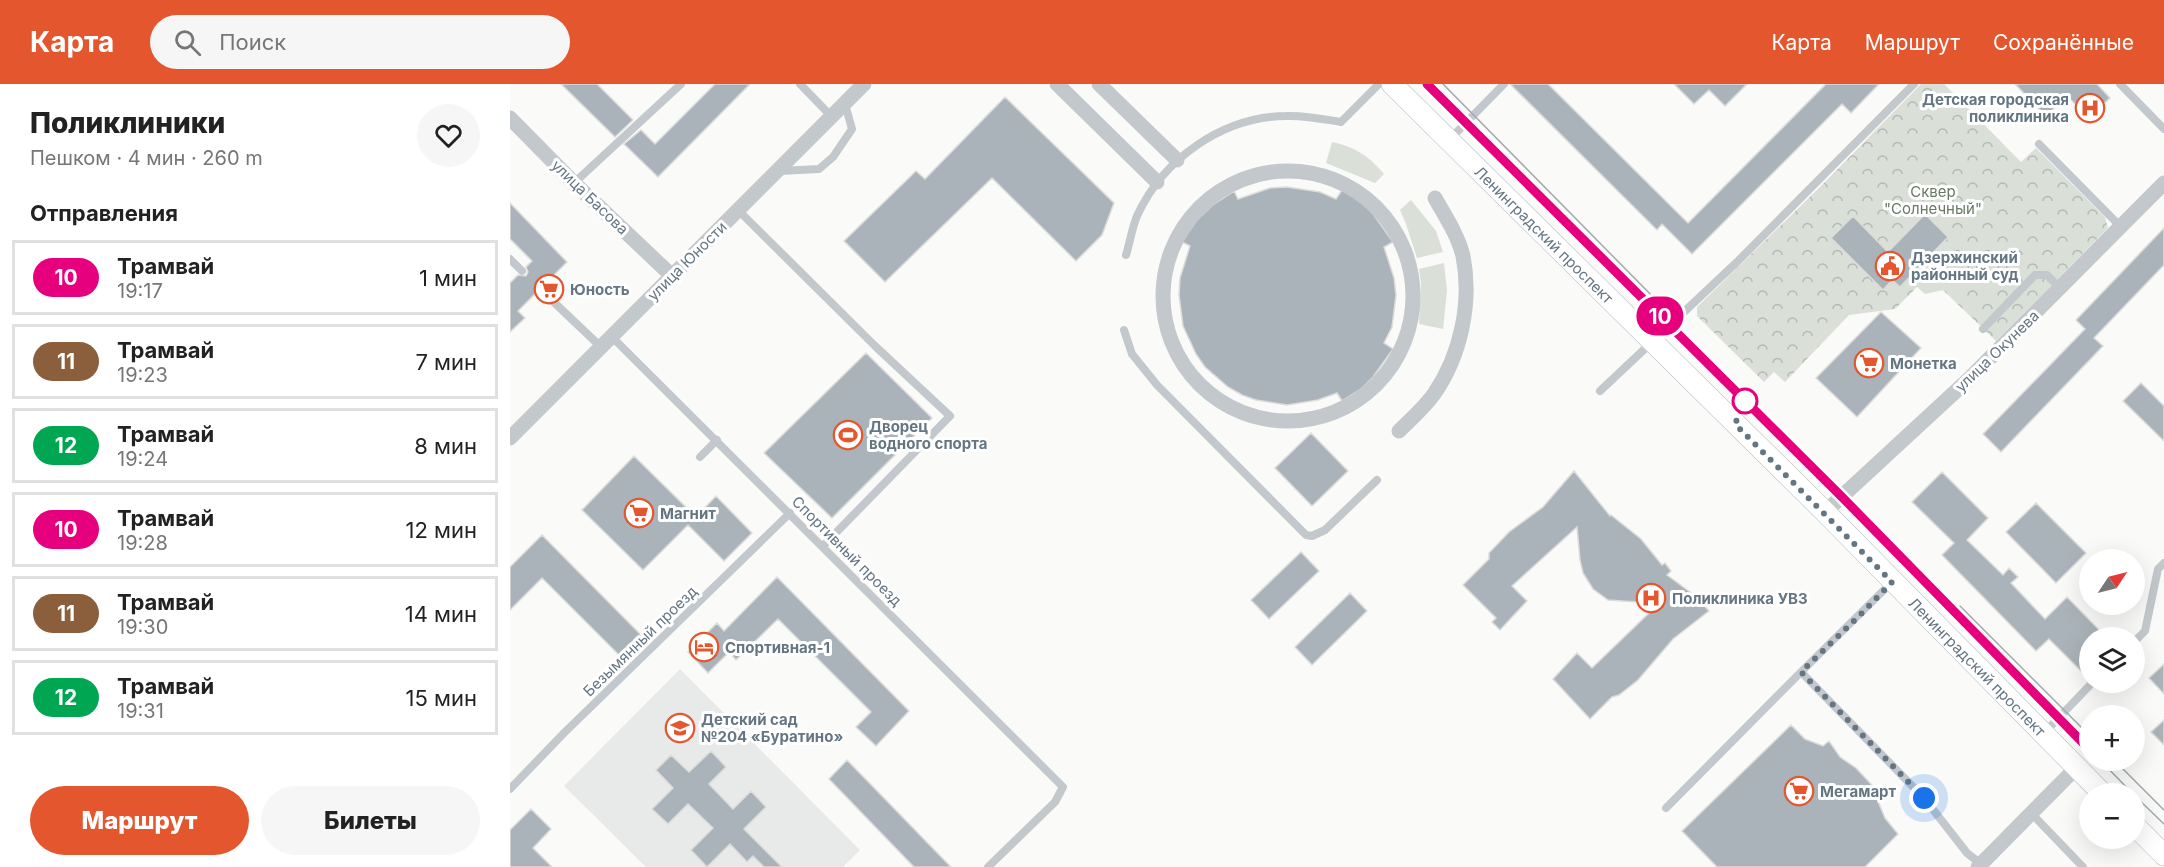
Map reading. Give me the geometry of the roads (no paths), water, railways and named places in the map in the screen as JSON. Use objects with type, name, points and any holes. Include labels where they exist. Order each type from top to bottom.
[{"type":"main road","name":"Ленинградский проспект","points":[[1392,84],[1825,512],[2092,783]]},
{"type":"main road","points":[[2145,836],[2164,855]]},
{"type":"street","name":"улица Юности","points":[[510,438],[864,84]]},
{"type":"street","points":[[1057,84],[1157,182]]},
{"type":"street","points":[[1099,84],[1177,160]]},
{"type":"street","name":"улица Басова","points":[[510,118],[574,183],[671,275]]},
{"type":"street","points":[[1288,171],[1318,173],[1339,180],[1359,192],[1376,206],[1387,222],[1396,236],[1408,266],[1411,313],[1409,326],[1396,360],[1377,384],[1359,399],[1339,411],[1310,420],[1285,421],[1260,418],[1236,410],[1214,397],[1195,380],[1184,364],[1174,346],[1168,328],[1165,312],[1165,280],[1168,261],[1181,232],[1211,196],[1237,180],[1258,173],[1288,171]]},
{"type":"street","name":"улица Окунева","points":[[1825,512],[1969,379],[2164,183]]},
{"type":"street","points":[[1399,431],[1424,407],[1443,379],[1453,360],[1460,338],[1465,274],[1462,254],[1453,230],[1435,198]]},
{"type":"street","points":[[1979,866],[2077,767]]},
{"type":"lane","points":[[574,183],[681,84]]},
{"type":"lane","points":[[800,84],[832,117]]},
{"type":"lane","points":[[1126,255],[1136,218],[1157,182],[1177,160],[1197,145],[1218,134],[1265,118],[1306,116],[1341,122],[1379,84]]},
{"type":"lane","points":[[1449,140],[1504,84]]},
{"type":"lane","points":[[1600,391],[1777,222],[1914,84]]},
{"type":"lane","points":[[2120,84],[2164,129]]},
{"type":"lane","points":[[778,171],[819,170],[833,157],[852,129],[845,104]]},
{"type":"lane","points":[[2039,144],[2121,226]]},
{"type":"lane","points":[[738,210],[874,345],[950,416],[823,546]]},
{"type":"lane","points":[[510,259],[522,271]]},
{"type":"lane","points":[[1983,329],[2035,275],[2048,275],[2060,288]]},
{"type":"lane","name":"Спортивный проезд","points":[[540,289],[606,342],[717,440],[1063,786],[1055,802],[988,867]]},
{"type":"lane","points":[[1124,330],[1132,354],[1157,385],[1306,535],[1312,536],[1325,530],[1377,480]]},
{"type":"lane","points":[[700,457],[717,440]]},
{"type":"lane","name":"Безымянный проезд","points":[[510,789],[790,513]]},
{"type":"lane","points":[[2145,632],[2158,569],[2164,563]]},
{"type":"lane","points":[[1666,808],[1892,582]]},
{"type":"lane","points":[[1801,672],[1924,798],[1979,866]]},
{"type":"lane","points":[[2043,733],[2082,693]]},
{"type":"lane","points":[[2032,814],[2083,867]]},
{"type":"tram line","points":[[1427,84],[1841,496],[2079,739]]},
{"type":"tram line","name":"10","points":[[1427,84],[1841,496],[2079,739]]},
{"type":"tram line","points":[[1443,84],[1660,304]]},
{"type":"tram line","points":[[1960,606],[2079,725]]},
{"type":"tram line","points":[[2111,771],[2122,783]]},
{"type":"tram line","points":[[2125,771],[2164,810]]},
{"type":"tram line","points":[[2145,806],[2164,824]]},
{"type":"place","name":"Детская городская поликлиника","points":[[2090,108]]},
{"type":"place","name":"Дзержинский районный суд","points":[[1890,266]]},
{"type":"place","name":"Юность","points":[[549,289]]},
{"type":"place","name":"Монетка","points":[[1869,363]]},
{"type":"place","name":"Дворец водного спорта","points":[[848,435]]},
{"type":"place","name":"Магнит","points":[[639,513]]},
{"type":"place","name":"Поликлиника УВЗ","points":[[1651,598]]},
{"type":"place","name":"Спортивная-1","points":[[704,647]]},
{"type":"place","name":"Детский сад №204 «Буратино»","points":[[680,728]]},
{"type":"place","name":"Мегамарт","points":[[1799,791]]},
{"type":"park label","name":"Сквер \"Солнечный\"","points":[[1933,200]]}]
